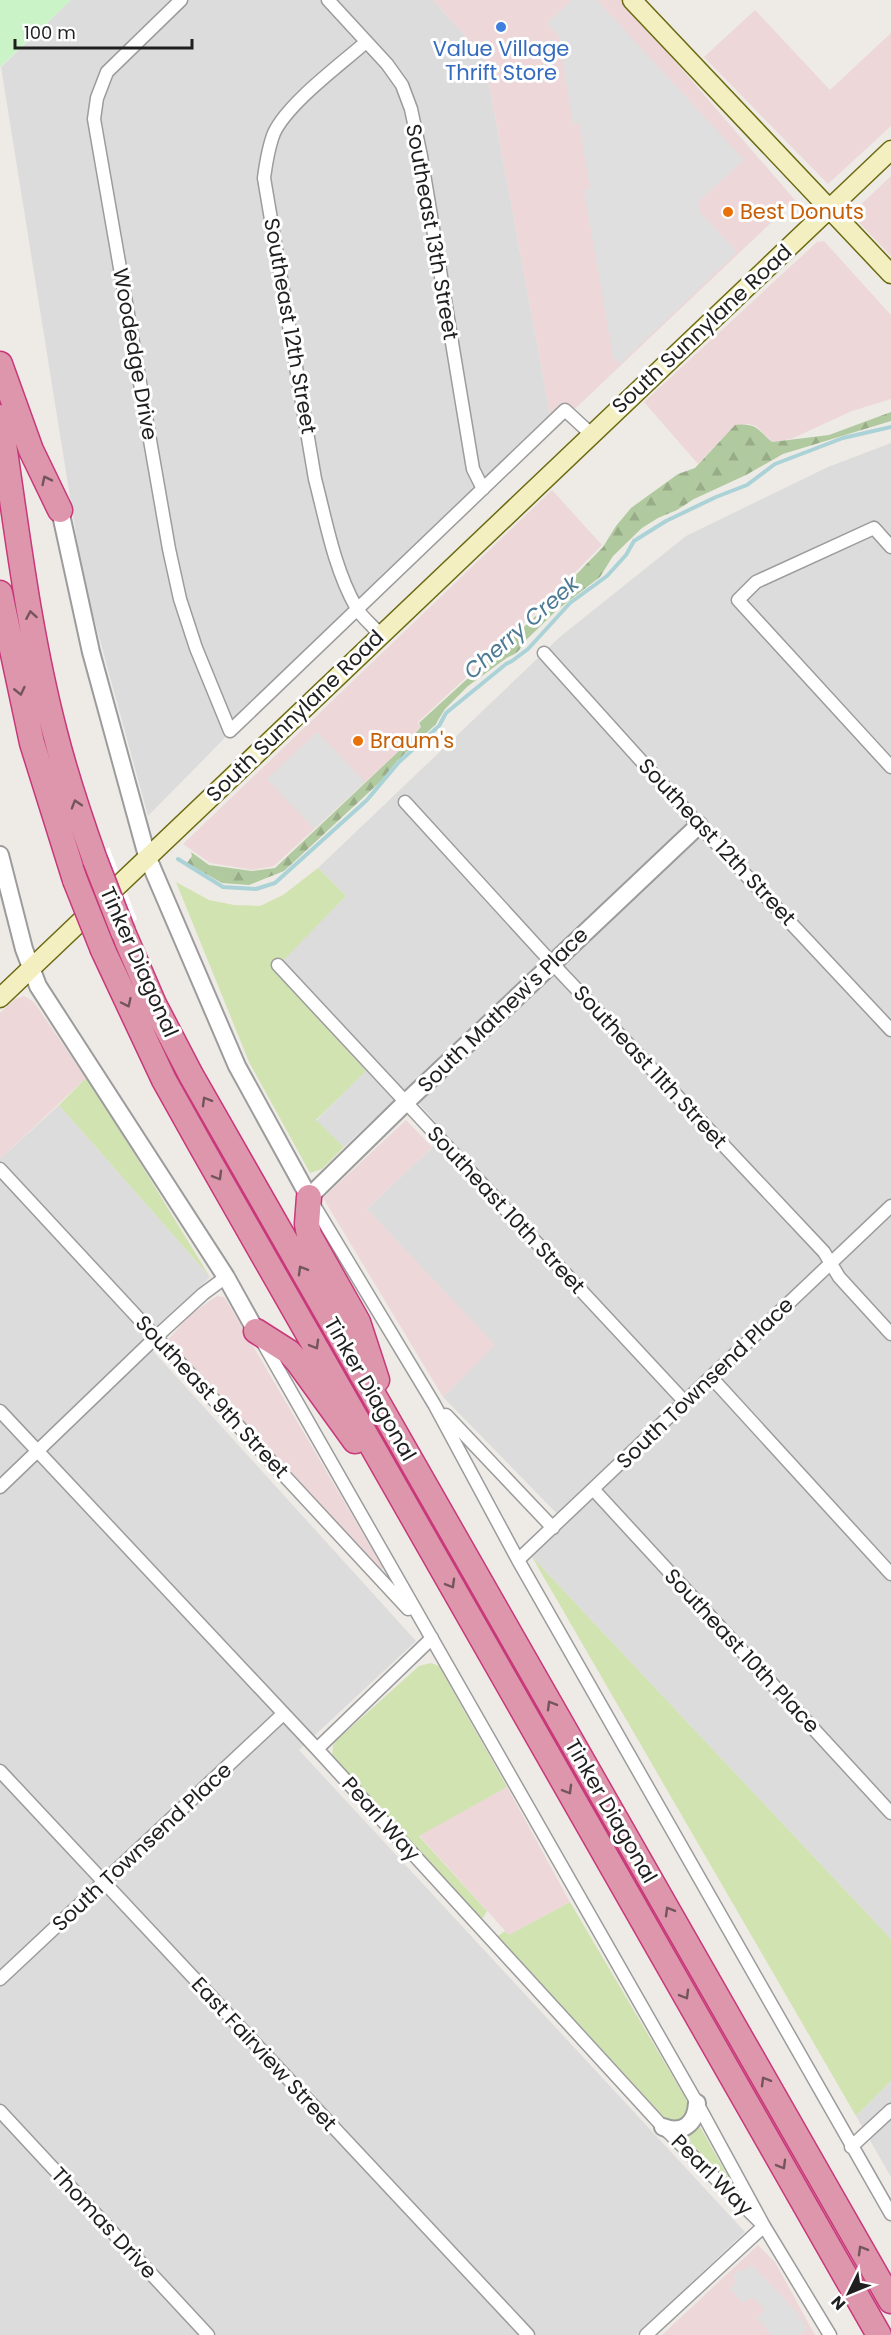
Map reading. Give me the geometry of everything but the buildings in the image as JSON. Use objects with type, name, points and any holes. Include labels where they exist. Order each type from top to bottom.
[{"type":"highway","points":[[0,364],[31,450],[60,510]]},
{"type":"highway","name":"Tinker Diagonal","points":[[0,417],[40,666],[55,734],[95,860],[154,1004],[191,1075],[891,2301]]},
{"type":"highway","name":"Tinker Diagonal","points":[[0,593],[32,743],[75,880],[103,950],[164,1080],[879,2335]]},
{"type":"highway","points":[[309,1197],[307,1224],[309,1236],[358,1322],[394,1430]]},
{"type":"highway","points":[[256,1331],[289,1352],[298,1362],[422,1533]]},
{"type":"main road","points":[[632,0],[891,274]]},
{"type":"main road","name":"South Sunnylane Road","points":[[0,998],[891,150]]},
{"type":"street","name":"Woodedge Drive","points":[[181,0],[107,72],[97,98],[94,119],[169,549],[180,599],[196,648],[230,731]]},
{"type":"street","name":"Southeast 13th Street","points":[[328,0],[387,64],[402,85],[411,109],[421,156],[472,469],[483,489]]},
{"type":"street","name":"Southeast 12th Street","points":[[366,42],[294,106],[275,132],[266,157],[264,178],[315,479],[344,580],[357,609],[381,634]]},
{"type":"street","name":"South Sunnylane Road","points":[[230,731],[565,410],[591,434]]},
{"type":"street","name":"Tinker Diagonal","points":[[60,510],[91,652],[147,856],[237,1066],[309,1197],[434,1404],[518,1560],[891,2214]]},
{"type":"street","points":[[891,547],[874,528],[756,582],[738,600],[891,766]]},
{"type":"street","name":"Southeast 12th Street","points":[[544,653],[699,825],[891,1030]]},
{"type":"street","name":"Southeast 11th Street","points":[[405,802],[552,963],[824,1252],[839,1277],[891,1334]]},
{"type":"street","name":"South Mathew's Place","points":[[309,1197],[699,825]]},
{"type":"street","points":[[0,855],[24,950],[38,986],[226,1277],[697,2103],[764,2226],[830,2335]]},
{"type":"street","name":"Southeast 10th Street","points":[[278,965],[685,1402]]},
{"type":"street","name":"Southeast 9th Street","points":[[0,1169],[423,1625]]},
{"type":"street","name":"South Townsend Place","points":[[518,1560],[891,1206]]},
{"type":"street","points":[[0,1487],[156,1337],[203,1294],[226,1277]]},
{"type":"street","points":[[711,1377],[891,1574]]},
{"type":"street","points":[[434,1404],[553,1528]]},
{"type":"street","name":"Pearl Way","points":[[0,1411],[317,1749],[663,2127],[764,2226]]},
{"type":"street","name":"Southeast 10th Place","points":[[593,1489],[891,1813]]},
{"type":"street","points":[[317,1749],[432,1638]]},
{"type":"street","name":"South Townsend Place","points":[[0,1979],[283,1714]]},
{"type":"street","name":"East Fairview Street","points":[[0,1772],[528,2335]]},
{"type":"street","points":[[663,2127],[675,2130],[688,2126],[695,2116],[697,2103]]},
{"type":"street","points":[[852,2147],[891,2110]]},
{"type":"street","name":"Thomas Drive","points":[[0,2111],[208,2335]]},
{"type":"street","points":[[646,2335],[764,2226]]},
{"type":"shaded area","points":[[71,0],[433,0],[484,57],[550,414],[412,548],[148,816],[83,578],[1,67]]},
{"type":"shaded area","points":[[433,0],[622,0],[795,200],[559,424],[550,414],[484,57]]},
{"type":"shaded area","points":[[572,0],[597,0],[744,160],[698,202],[700,212],[737,252],[620,364],[613,357],[584,190],[590,188],[579,123],[573,124],[559,37],[547,23]]},
{"type":"shaded area","points":[[755,10],[830,90],[891,33],[891,126],[828,184],[704,57]]},
{"type":"shaded area","points":[[891,176],[891,256],[851,214]]},
{"type":"shaded area","points":[[824,241],[891,315],[891,399],[852,411],[791,439],[772,442],[756,426],[735,425],[698,464],[644,402],[817,242]]},
{"type":"shaded area","points":[[891,443],[891,1939],[532,1557],[567,1524],[443,1397],[494,1345],[367,1209],[446,1134],[406,1089],[344,1147],[316,1121],[365,1071],[273,970],[346,896],[318,868],[561,636],[686,536],[828,467]]},
{"type":"shaded area","points":[[552,490],[602,545],[533,615],[417,723],[421,727],[399,751],[274,866],[253,870],[210,863],[183,844]]},
{"type":"shaded area","points":[[317,732],[365,782],[314,829],[267,779]]},
{"type":"shaded area","points":[[24,996],[34,1002],[86,1078],[0,1159],[0,1013],[15,999]]},
{"type":"shaded area","points":[[59,1105],[210,1277],[144,1341],[416,1641],[299,1750],[745,2232],[636,2335],[0,2335],[0,1159]]},
{"type":"shaded area","points":[[406,1120],[432,1147],[367,1209],[495,1345],[443,1397],[323,1198]]},
{"type":"shaded area","points":[[217,1296],[224,1297],[229,1305],[383,1568],[380,1571],[167,1341],[191,1314]]},
{"type":"shaded area","points":[[507,1787],[570,1902],[509,1935],[419,1835]]},
{"type":"shaded area","points":[[891,2081],[891,2177],[856,2116]]},
{"type":"shaded area","points":[[758,2245],[775,2262],[815,2335],[662,2335]]},
{"type":"shaded area","points":[[751,2264],[799,2314],[792,2322],[800,2316],[807,2329],[800,2335],[772,2335],[757,2318],[764,2311],[763,2308],[752,2297],[743,2303],[730,2289],[736,2282],[733,2275],[739,2270],[746,2270]]},
{"type":"green space","points":[[0,0],[71,0],[0,67]]},
{"type":"green space","points":[[891,412],[891,421],[783,454],[642,528],[613,556],[600,577],[557,610],[523,643],[517,652],[468,686],[445,709],[435,725],[397,761],[380,782],[284,871],[249,885],[222,883],[187,863],[192,856],[191,852],[209,865],[252,871],[275,868],[400,750],[421,727],[419,723],[537,615],[603,547],[631,508],[678,474],[695,468],[735,425],[752,426],[760,430],[772,442],[829,435]]},
{"type":"green space","points":[[318,868],[346,896],[274,970],[366,1071],[316,1120],[344,1147],[322,1169],[310,1173],[249,1062],[176,882],[209,900],[234,905],[260,906],[283,895]]},
{"type":"green space","points":[[86,1078],[90,1081],[210,1277],[59,1105]]},
{"type":"green space","points":[[532,1557],[891,1939],[891,2081],[856,2116]]},
{"type":"green space","points":[[431,1663],[439,1666],[507,1787],[419,1836],[487,1911],[483,1918],[332,1759],[333,1745],[338,1739],[419,1666]]},
{"type":"green space","points":[[570,1902],[686,2099],[690,2111],[679,2123],[669,2121],[664,2117],[498,1936],[505,1931],[509,1935]]},
{"type":"green space","points":[[699,2125],[739,2196],[685,2136]]},
{"type":"pier","points":[[109,847],[137,919],[115,939],[87,868]]},
{"type":"waterway","name":"Cherry Creek","points":[[178,859],[223,887],[256,889],[275,883],[367,800],[399,762],[439,726],[446,713],[528,649],[570,603],[607,576],[626,555],[634,541],[666,521],[747,485],[775,464],[843,438],[891,427]]},
{"type":"place","name":"Value Village Thrift Store","points":[[501,27]]},
{"type":"place","name":"Best Donuts","points":[[728,212]]},
{"type":"place","name":"Braum's","points":[[358,741]]}]
